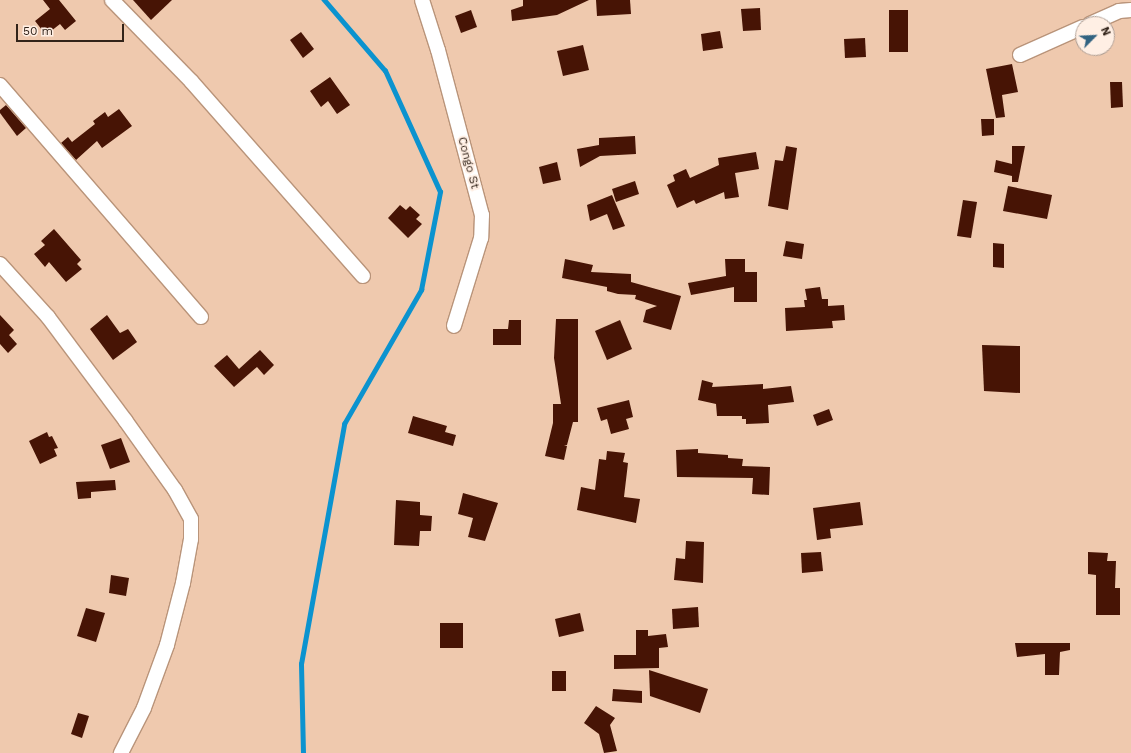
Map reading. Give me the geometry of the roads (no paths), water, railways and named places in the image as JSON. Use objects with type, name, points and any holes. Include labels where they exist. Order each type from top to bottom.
[{"type":"street","points":[[112,0],[191,81],[363,276]]},
{"type":"street","name":"Congo St","points":[[422,0],[438,50],[482,215],[481,238],[454,326]]},
{"type":"street","points":[[1108,16],[1119,11],[1131,10]]},
{"type":"street","points":[[1020,55],[1075,31]]},
{"type":"street","points":[[0,85],[201,317]]},
{"type":"street","points":[[0,264],[48,317],[175,490],[191,519],[191,539],[183,582],[167,646],[144,708],[121,753]]},
{"type":"waterway","points":[[303,753],[301,664],[344,424],[421,290],[440,192],[385,71],[324,0]]}]
